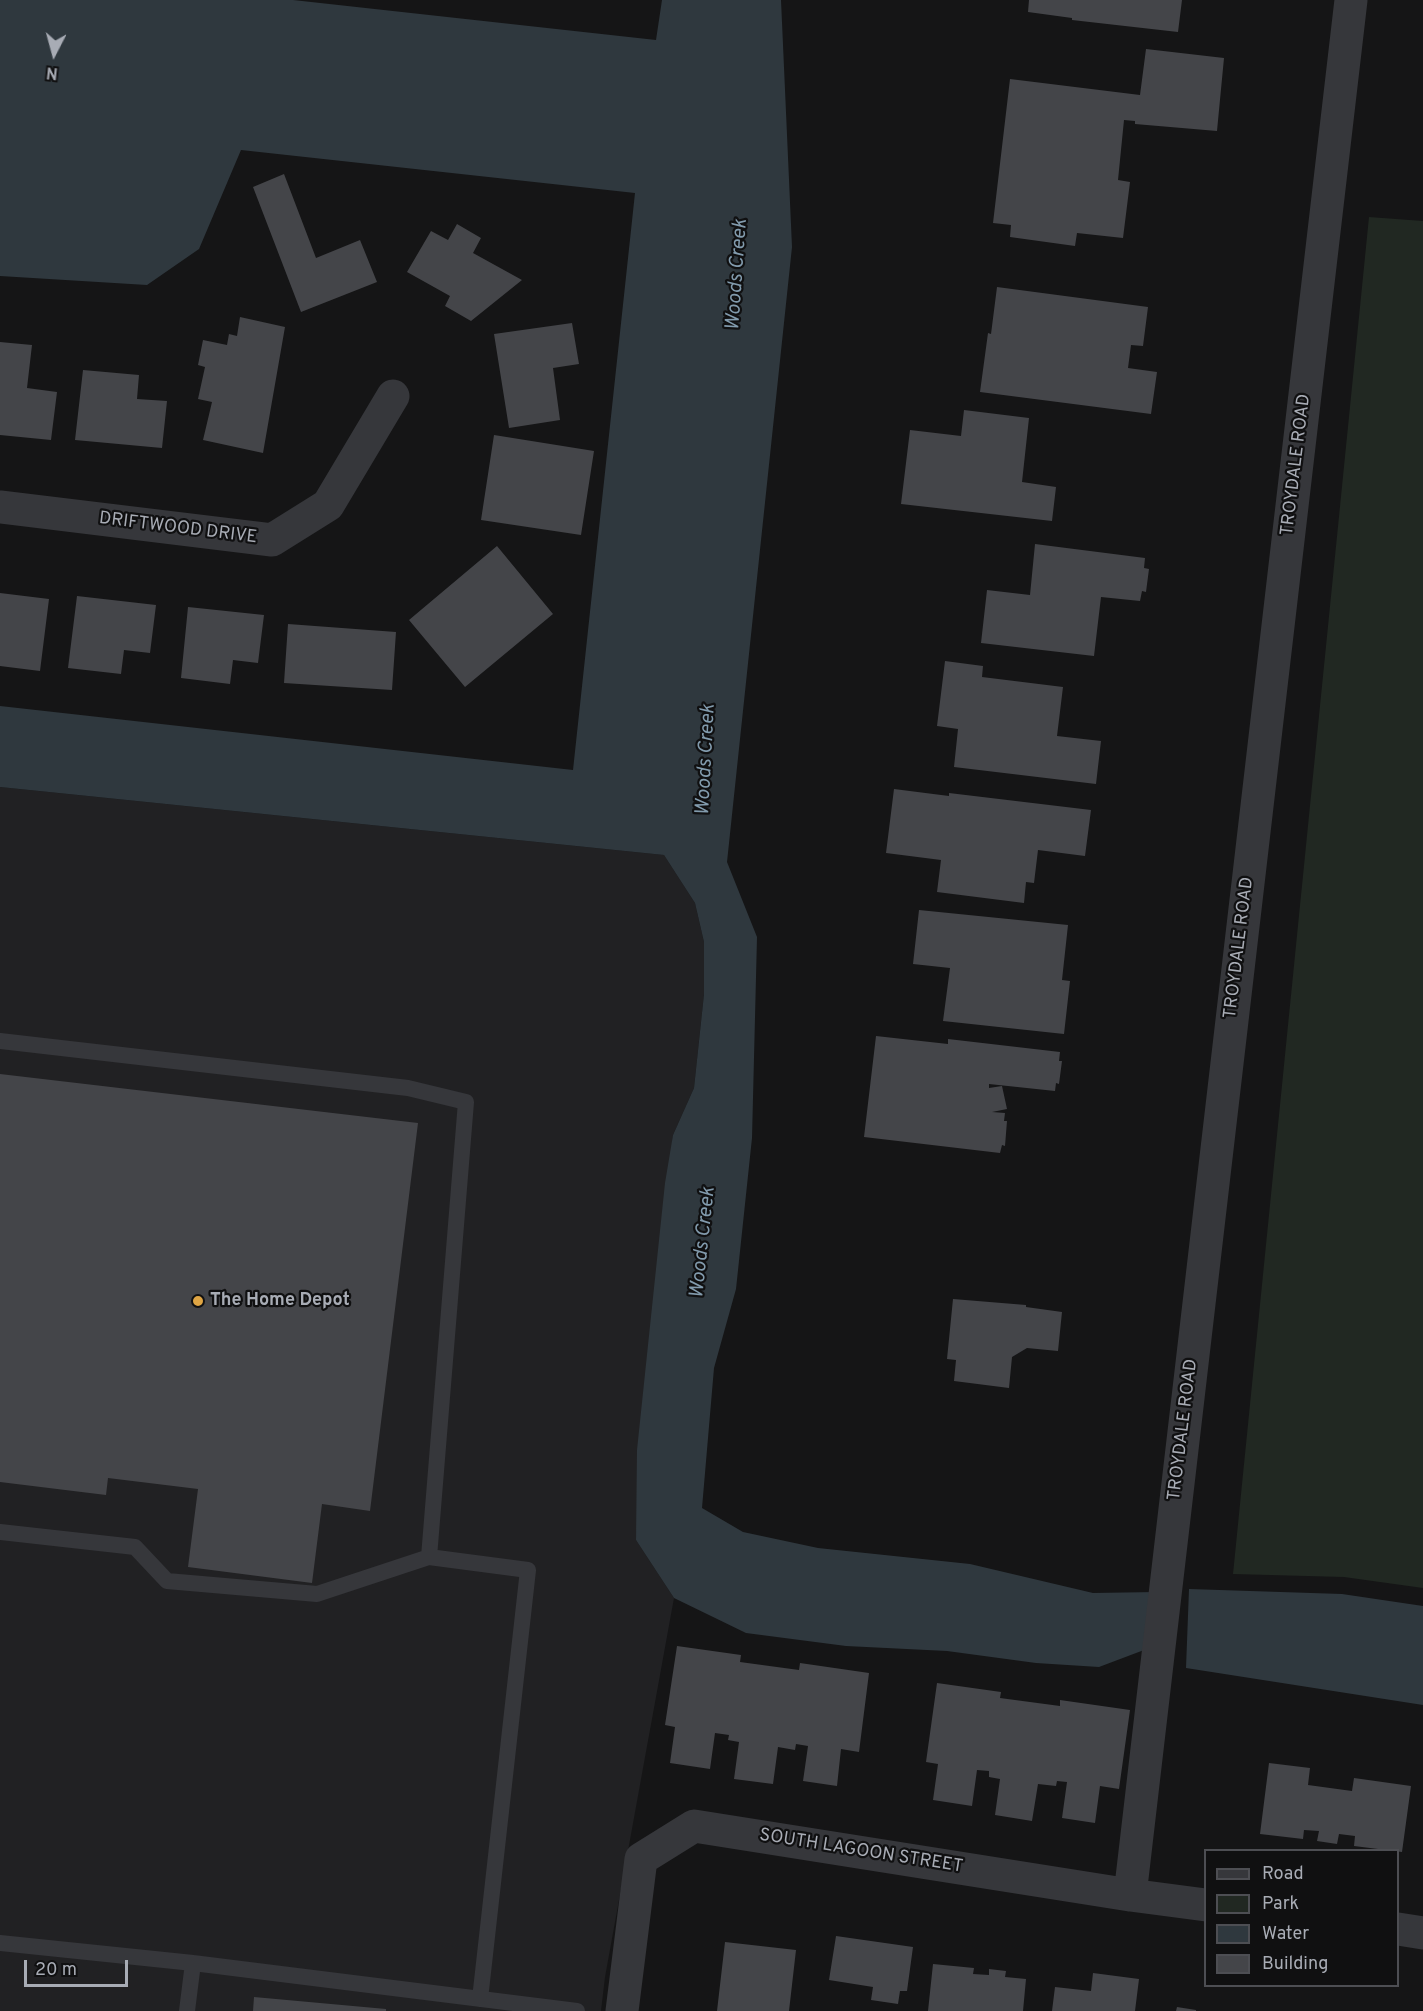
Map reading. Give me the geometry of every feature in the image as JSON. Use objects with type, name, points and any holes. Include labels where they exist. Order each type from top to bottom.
[{"type":"street","name":"TROYDALE ROAD","points":[[1130,1895],[1351,0]]},
{"type":"street","name":"DRIFTWOOD DRIVE","points":[[0,507],[272,540],[328,506],[393,396]]},
{"type":"street","name":"SOUTH LAGOON STREET","points":[[622,2011],[640,1859],[694,1826],[1204,1905]]},
{"type":"street","points":[[1399,1929],[1423,1933]]},
{"type":"lane","points":[[0,1041],[408,1088],[466,1102],[429,1557]]},
{"type":"lane","points":[[0,1532],[135,1548],[167,1581],[317,1594],[429,1557],[528,1570],[480,1999]]},
{"type":"lane","points":[[0,1942],[193,1963],[567,2010]]},
{"type":"lane","points":[[187,2011],[193,1963]]},
{"type":"shaded area","points":[[0,787],[664,855],[695,903],[704,942],[704,994],[694,1088],[673,1135],[636,1540],[674,1598],[605,1977],[601,2011],[0,2011]]},
{"type":"green space","points":[[1369,217],[1423,221],[1423,1588],[1344,1577],[1233,1574]]},
{"type":"water","name":"Woods Creek","points":[[0,0],[293,0],[656,40],[662,0],[781,0],[792,247],[727,862],[757,937],[752,1138],[736,1289],[714,1368],[702,1508],[743,1532],[818,1548],[970,1564],[1093,1593],[1156,1592],[1144,1650],[1099,1667],[1036,1663],[947,1651],[846,1646],[746,1633],[674,1598],[636,1540],[637,1450],[665,1183],[673,1135],[694,1088],[704,994],[704,942],[695,903],[664,855],[0,787],[0,706],[573,770],[635,193],[241,150],[199,249],[147,285],[0,276]]},
{"type":"water","points":[[1189,1589],[1342,1594],[1423,1606],[1423,1705],[1186,1668]]},
{"type":"building","points":[[1029,0],[1182,0],[1178,32],[1072,20],[1072,18],[1028,12]]},
{"type":"building","points":[[1146,49],[1224,58],[1217,131],[1135,124],[1135,121],[1124,120],[1118,180],[1130,182],[1123,238],[1077,233],[1075,246],[1010,237],[1011,225],[993,223],[1010,79],[1140,95]]},
{"type":"building","points":[[284,174],[316,258],[360,240],[377,282],[301,312],[253,187]]},
{"type":"building","points":[[457,224],[481,238],[473,253],[522,280],[471,321],[445,306],[450,296],[407,272],[431,231],[448,240]]},
{"type":"building","points":[[997,287],[1148,307],[1143,346],[1131,345],[1128,368],[1157,372],[1151,414],[980,392]]},
{"type":"building","points":[[240,317],[285,327],[263,453],[203,440],[212,402],[198,399],[205,367],[198,365],[203,340],[227,345],[229,334],[237,336]]},
{"type":"building","points":[[572,323],[579,364],[553,368],[560,420],[509,428],[494,334]]},
{"type":"building","points":[[0,342],[32,345],[27,388],[57,392],[51,440],[0,435]]},
{"type":"building","points":[[83,370],[139,375],[137,399],[167,401],[162,448],[75,440]]},
{"type":"building","points":[[964,410],[1029,418],[1022,482],[1056,487],[1052,521],[901,504],[910,430],[961,436]]},
{"type":"building","points":[[494,435],[594,451],[581,535],[481,520]]},
{"type":"building","points":[[1035,544],[1145,558],[1144,568],[1149,569],[1146,592],[1142,591],[1140,601],[1101,597],[1094,656],[981,643],[987,590],[1030,595]]},
{"type":"building","points":[[497,546],[553,614],[465,687],[409,620]]},
{"type":"building","points":[[0,593],[49,599],[40,671],[0,666]]},
{"type":"building","points":[[77,596],[156,605],[150,653],[124,650],[121,674],[68,668]]},
{"type":"building","points":[[188,607],[264,615],[258,663],[233,660],[230,684],[181,678]]},
{"type":"building","points":[[288,624],[396,632],[392,690],[284,683]]},
{"type":"building","points":[[945,661],[983,666],[982,677],[1063,687],[1057,736],[1101,741],[1096,784],[954,767],[958,729],[937,726]]},
{"type":"building","points":[[894,789],[949,796],[949,793],[1091,810],[1085,856],[1038,850],[1034,883],[1026,882],[1024,903],[937,892],[941,860],[886,853]]},
{"type":"building","points":[[919,910],[1068,925],[1062,980],[1070,981],[1064,1034],[943,1021],[950,968],[913,964]]},
{"type":"building","points":[[876,1036],[948,1044],[948,1039],[1060,1052],[1059,1061],[1062,1061],[1059,1084],[1056,1083],[1055,1091],[989,1084],[989,1088],[1002,1086],[1007,1109],[992,1112],[1005,1113],[1004,1121],[1007,1121],[1005,1146],[1002,1145],[1000,1153],[864,1137]]},
{"type":"building","name":"The Home Depot","points":[[0,1074],[418,1123],[370,1511],[322,1504],[312,1583],[188,1567],[198,1489],[108,1478],[106,1495],[0,1482]]},
{"type":"building","points":[[953,1299],[1026,1305],[1026,1307],[1062,1312],[1058,1351],[1027,1348],[1012,1357],[1009,1388],[954,1381],[956,1360],[947,1359]]},
{"type":"building","points":[[677,1646],[741,1655],[740,1662],[799,1670],[800,1663],[869,1673],[859,1752],[841,1749],[837,1786],[803,1781],[808,1746],[796,1744],[795,1750],[778,1747],[773,1784],[734,1779],[739,1742],[728,1740],[729,1735],[715,1733],[710,1769],[670,1763],[675,1727],[665,1725]]},
{"type":"building","points":[[937,1683],[1001,1692],[1000,1698],[1060,1706],[1060,1700],[1130,1710],[1119,1789],[1100,1786],[1095,1823],[1062,1818],[1067,1782],[1057,1781],[1056,1786],[1038,1784],[1032,1821],[995,1815],[1000,1779],[989,1777],[989,1771],[977,1770],[972,1806],[933,1800],[938,1764],[926,1762]]},
{"type":"building","points":[[1269,1763],[1310,1768],[1308,1785],[1352,1791],[1354,1778],[1411,1786],[1402,1852],[1399,1852],[1399,1849],[1354,1846],[1355,1836],[1339,1834],[1337,1844],[1317,1841],[1319,1831],[1304,1830],[1303,1839],[1260,1834]]},
{"type":"building","points":[[836,1936],[913,1947],[907,1991],[900,1991],[898,2004],[871,2000],[873,1987],[829,1980]]},
{"type":"building","points":[[725,1942],[796,1950],[789,2011],[717,2011]]},
{"type":"building","points":[[933,1964],[974,1968],[973,1974],[989,1975],[989,1969],[1006,1971],[1005,1977],[1026,1979],[1023,2011],[928,2011]]},
{"type":"building","points":[[1093,1973],[1139,1979],[1135,2011],[1052,2011],[1055,1987],[1091,1991]]},
{"type":"building","points":[[254,1997],[386,2009],[386,2011],[253,2011]]},
{"type":"building","points":[[1177,2007],[1196,2010],[1196,2011],[1176,2011]]},
{"type":"place","name":"The Home Depot","points":[[198,1301]]}]
